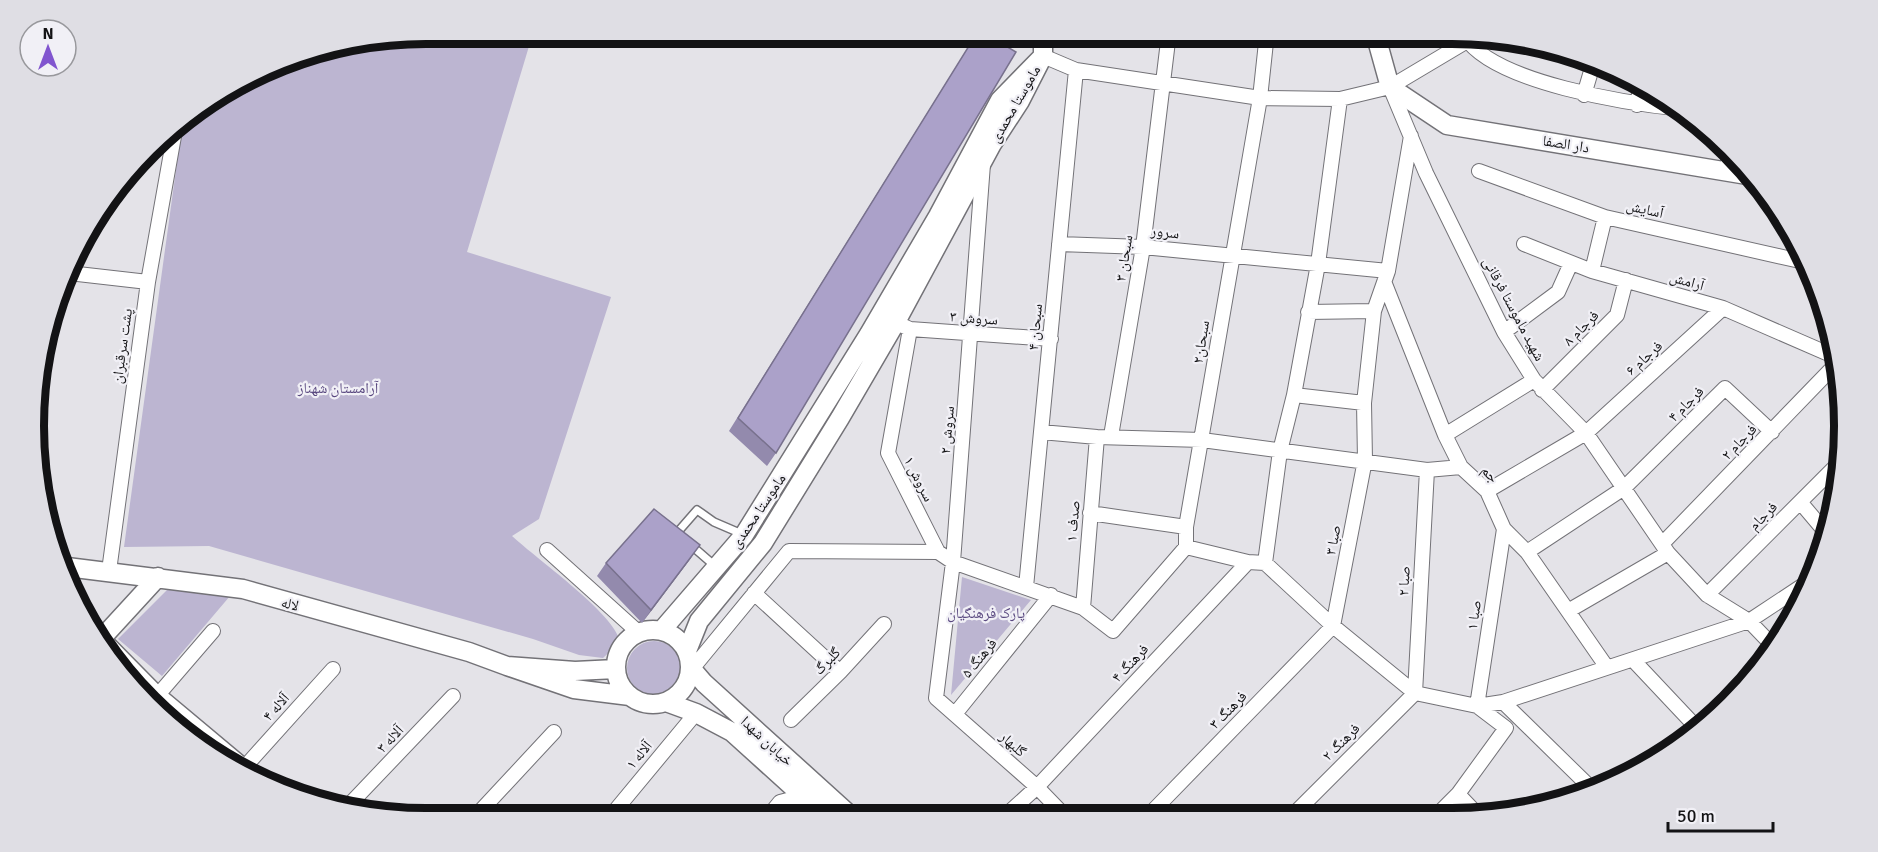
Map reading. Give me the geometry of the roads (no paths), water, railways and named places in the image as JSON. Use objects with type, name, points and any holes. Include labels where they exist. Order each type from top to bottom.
[{"type":"main road","points":[[1043,44],[1043,56]]},
{"type":"main road","points":[[1378,44],[1390,87]]},
{"type":"main road","name":"ماموستا محمدی","points":[[690,660],[699,621],[778,521],[903,325],[983,163],[1043,56]]},
{"type":"main road","name":"ماموستا محمدی","points":[[662,630],[744,535],[938,216],[1000,100],[1043,56]]},
{"type":"main road","name":"دار الصفا","points":[[1390,87],[1447,125],[1740,174]]},
{"type":"main road","name":"لاله","points":[[71,567],[243,589],[469,652],[507,666]]},
{"type":"main road","points":[[102,628],[158,577]]},
{"type":"main road","points":[[507,666],[574,689],[630,696],[641,702],[654,704],[666,702],[681,692],[686,684],[690,660],[672,634],[662,630],[638,632],[621,647],[616,669],[618,679],[630,696]]},
{"type":"main road","name":"خیابان شهدا","points":[[690,660],[808,790],[820,808]]},
{"type":"main road","points":[[507,666],[574,671],[616,669]]},
{"type":"main road","name":"خیابان شهدا","points":[[666,702],[696,713],[732,732],[808,790],[837,808]]},
{"type":"street","name":"سبحان ۳","points":[[1104,437],[1143,247],[1168,44]]},
{"type":"street","name":"سبحان۲","points":[[1186,548],[1186,527],[1260,98],[1266,44]]},
{"type":"street","points":[[1043,56],[1076,70],[1260,98],[1340,99],[1390,87],[1459,44]]},
{"type":"street","points":[[1475,44],[1497,64],[1584,95],[1664,107]]},
{"type":"street","name":"سبحان ۴","points":[[1026,587],[1076,70]]},
{"type":"street","points":[[1584,95],[1591,70]]},
{"type":"street","name":"شهید ماموستا فرقانی","points":[[1390,87],[1504,332],[1538,385],[1586,433],[1665,549],[1707,595],[1749,621],[1768,641]]},
{"type":"street","points":[[1637,105],[1639,93]]},
{"type":"street","points":[[1265,563],[1280,451],[1294,395],[1317,264],[1340,99]]},
{"type":"street","name":"صبا ۳","points":[[1333,626],[1365,460],[1364,403],[1374,311],[1386,277],[1411,136]]},
{"type":"street","name":"پشت سرقبران","points":[[109,571],[148,282],[174,138]]},
{"type":"street","points":[[1725,172],[1728,162]]},
{"type":"street","name":"سروش ۲","points":[[936,698],[953,561],[983,163]]},
{"type":"street","name":"آسایش","points":[[1479,171],[1605,217],[1796,260]]},
{"type":"street","points":[[1592,271],[1605,217]]},
{"type":"street","name":"سرور","points":[[1059,244],[1143,247],[1317,264],[1386,277]]},
{"type":"street","name":"آرامش","points":[[1524,244],[1592,271],[1724,308],[1828,354]]},
{"type":"street","points":[[1504,332],[1558,292],[1571,263]]},
{"type":"street","points":[[76,274],[148,282]]},
{"type":"street","name":"جم","points":[[1386,277],[1445,435],[1461,467],[1487,492],[1504,529],[1527,552],[1606,666]]},
{"type":"street","name":"فرجام ۸","points":[[1445,435],[1538,385],[1617,315],[1626,280]]},
{"type":"street","name":"فرجام ۶","points":[[1487,492],[1586,433],[1724,308]]},
{"type":"street","points":[[1308,312],[1374,311]]},
{"type":"street","name":"سروش ۳","points":[[903,325],[971,335],[1051,339]]},
{"type":"street","name":"سروش ۱","points":[[903,325],[888,453],[938,552]]},
{"type":"street","name":"فرجام ۲","points":[[1568,611],[1665,549],[1830,368]]},
{"type":"street","name":"فرجام ۴","points":[[1624,488],[1725,388],[1772,432]]},
{"type":"street","points":[[1294,395],[1364,403]]},
{"type":"street","points":[[1041,432],[1104,437],[1202,440],[1427,470],[1461,467]]},
{"type":"street","name":"صدف ۱","points":[[1083,608],[1090,513],[1104,437]]},
{"type":"street","name":"صبا ۲","points":[[1415,693],[1427,470]]},
{"type":"street","name":"فرجام","points":[[1707,595],[1832,471]]},
{"type":"street","points":[[1527,552],[1624,488]]},
{"type":"street","points":[[1801,503],[1820,527]]},
{"type":"street","points":[[1090,513],[1186,527]]},
{"type":"street","name":"صبا ۱","points":[[1477,706],[1504,529]]},
{"type":"street","points":[[690,660],[754,593],[789,550],[938,552],[953,561],[1083,608],[1113,631],[1186,548],[1248,562],[1265,563],[1333,626],[1415,693],[1477,706],[1503,702],[1606,666],[1634,661],[1749,621],[1798,589]]},
{"type":"street","points":[[547,550],[638,632]]},
{"type":"street","name":"فرهنگ ۴","points":[[1014,808],[1037,787],[1248,562]]},
{"type":"street","points":[[754,593],[840,672]]},
{"type":"street","name":"فرهنگ ۵","points":[[955,714],[1051,595]]},
{"type":"street","name":"گلبرگ","points":[[791,720],[884,624]]},
{"type":"street","name":"فرهنگ ۳","points":[[1157,808],[1333,626]]},
{"type":"street","points":[[156,696],[213,631]]},
{"type":"street","points":[[1634,661],[1692,723]]},
{"type":"street","name":"آلاله ۴","points":[[249,765],[333,669]]},
{"type":"street","name":"فرهنگ ۲","points":[[1300,808],[1415,693]]},
{"type":"street","name":"آلاله ۳","points":[[353,801],[453,696]]},
{"type":"street","name":"گلبهار","points":[[936,698],[1037,787],[1057,808]]},
{"type":"street","points":[[1503,702],[1586,784]]},
{"type":"street","points":[[1444,808],[1458,794],[1506,728],[1477,706]]},
{"type":"street","name":"آلاله ۱","points":[[617,808],[696,713]]},
{"type":"street","points":[[483,808],[554,732]]},
{"type":"street","points":[[775,808],[780,802],[808,790],[807,808]]},
{"type":"street","points":[[1458,794],[1471,808]]},
{"type":"lane","points":[[717,568],[675,533],[698,510],[714,522],[744,535]]},
{"type":"park label","name":"آرامستان شهناز","points":[[338,388]]},
{"type":"park label","name":"پارک فرهنگیان","points":[[986,613]]}]
